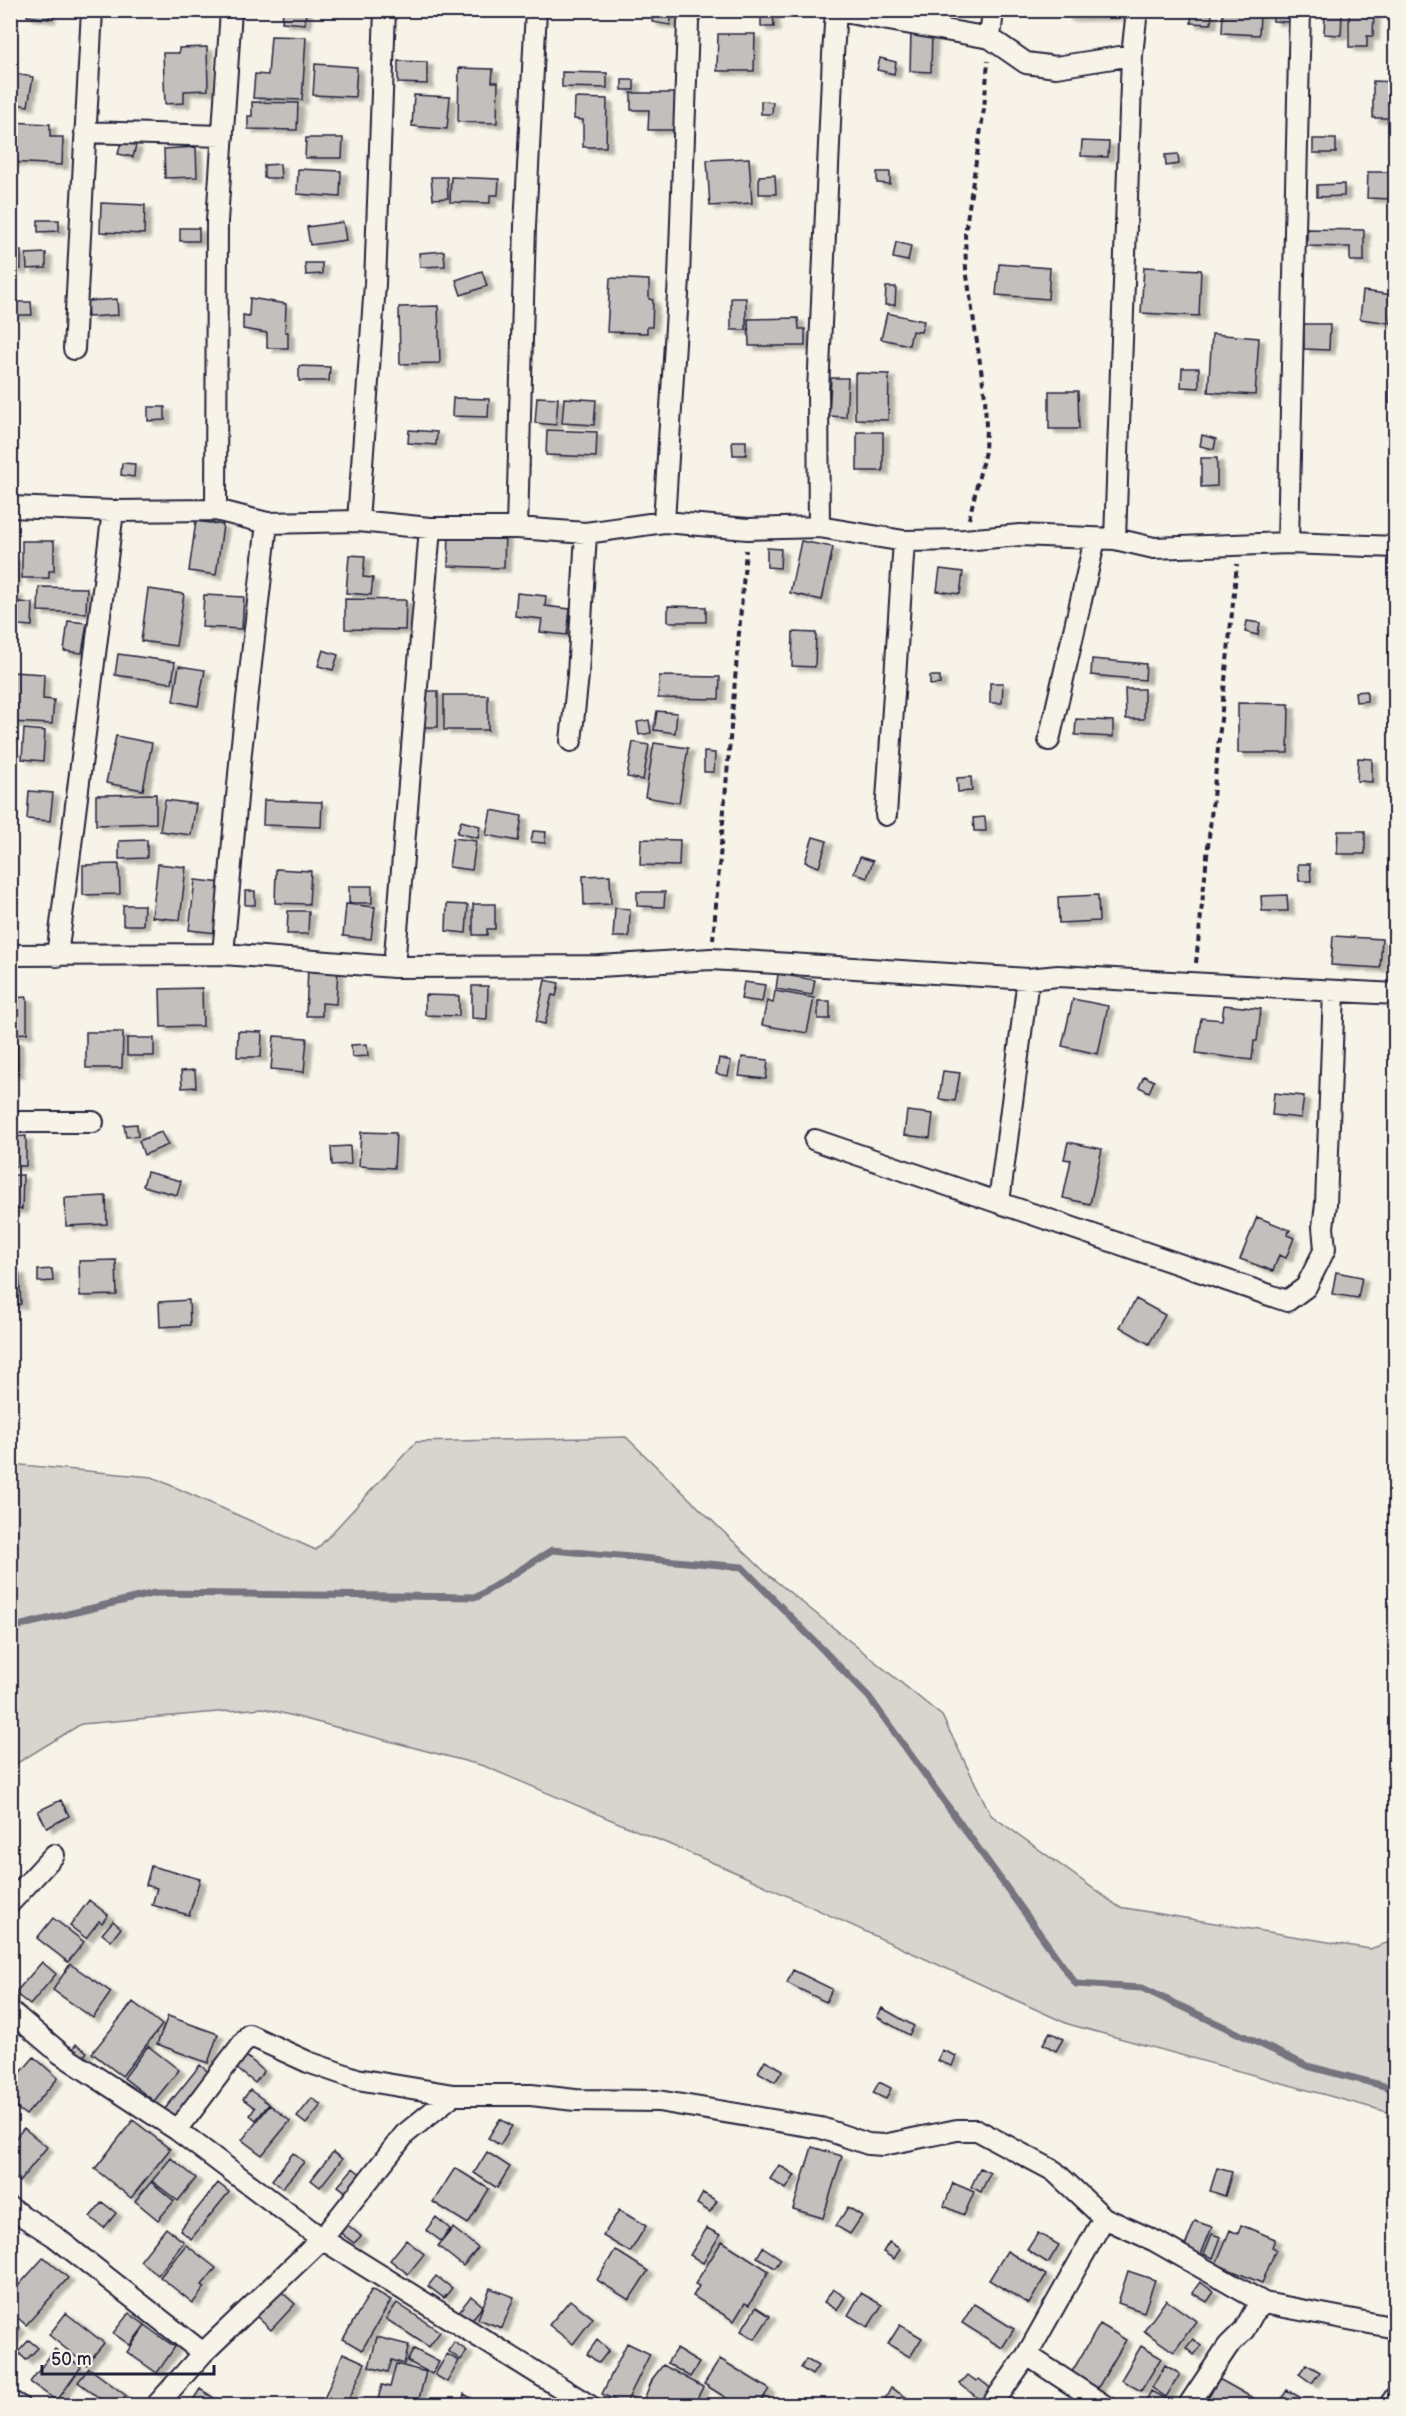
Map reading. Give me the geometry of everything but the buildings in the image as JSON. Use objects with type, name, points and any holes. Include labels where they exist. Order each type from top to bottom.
[{"type":"street","points":[[74,349],[93,10]]},
{"type":"street","points":[[216,510],[217,221],[231,10]]},
{"type":"street","points":[[358,520],[375,284],[385,10]]},
{"type":"street","points":[[517,528],[525,226],[536,10]]},
{"type":"street","points":[[664,522],[679,278],[688,23],[691,10]]},
{"type":"street","points":[[990,38],[993,10]]},
{"type":"street","points":[[1049,740],[1105,539],[1132,56],[1137,10]]},
{"type":"street","points":[[1288,543],[1300,10]]},
{"type":"street","points":[[819,527],[818,391],[835,11],[990,38],[1026,63],[1056,67],[1132,56]]},
{"type":"street","points":[[85,132],[223,136]]},
{"type":"street","points":[[10,507],[113,511],[216,510],[267,523],[358,520],[430,528],[517,528],[586,534],[664,522],[748,529],[819,527],[904,540],[964,540],[1020,535],[1105,539],[1154,548],[1288,543],[1395,547]]},
{"type":"street","points":[[57,956],[113,511]]},
{"type":"street","points":[[223,954],[241,752],[267,523]]},
{"type":"street","points":[[394,967],[430,528]]},
{"type":"street","points":[[571,741],[578,675],[586,534]]},
{"type":"street","points":[[886,815],[904,540]]},
{"type":"street","points":[[10,955],[223,954],[394,967],[600,966],[711,959],[1028,979],[1058,976],[1395,994]]},
{"type":"street","points":[[999,1202],[1028,979]]},
{"type":"street","points":[[815,1140],[1287,1301],[1306,1287],[1325,1250],[1323,1227],[1334,991]]},
{"type":"street","points":[[10,1122],[93,1122]]},
{"type":"street","points":[[10,1903],[54,1855]]},
{"type":"street","points":[[10,2011],[61,2054],[177,2130],[322,2239],[590,2406]]},
{"type":"street","points":[[177,2130],[249,2035],[308,2062],[357,2079],[453,2095],[531,2095],[575,2100],[658,2101],[821,2128],[868,2144],[883,2145],[957,2130],[977,2130],[1054,2171],[1104,2218],[1155,2241],[1264,2303],[1395,2328]]},
{"type":"street","points":[[156,2406],[203,2353],[322,2239],[405,2134],[453,2095]]},
{"type":"street","points":[[10,2208],[54,2236],[203,2353]]},
{"type":"street","points":[[990,2406],[1027,2355],[1104,2218]]},
{"type":"street","points":[[1188,2406],[1228,2346],[1244,2330],[1254,2312],[1264,2303]]},
{"type":"street","points":[[1027,2355],[1106,2406]]},
{"type":"street","points":[[1389,2406],[1395,2396]]},
{"type":"street","points":[[10,2401],[19,2406]]},
{"type":"path","points":[[964,540],[984,452],[986,428],[985,396],[966,269],[965,233],[984,109],[990,38]]},
{"type":"path","points":[[711,959],[748,529]]},
{"type":"path","points":[[1194,984],[1238,546]]},
{"type":"shaded area","points":[[626,1437],[766,1573],[942,1716],[991,1815],[1119,1907],[1370,1949],[1395,1940],[1395,2114],[1068,2024],[737,1873],[484,1766],[263,1708],[81,1724],[11,1767],[11,1464],[152,1477],[316,1550],[416,1442]]},
{"type":"waterway","points":[[10,1628],[155,1593],[477,1597],[552,1550],[742,1567],[869,1697],[1076,1984],[1142,1988],[1307,2066],[1396,2089]]}]
